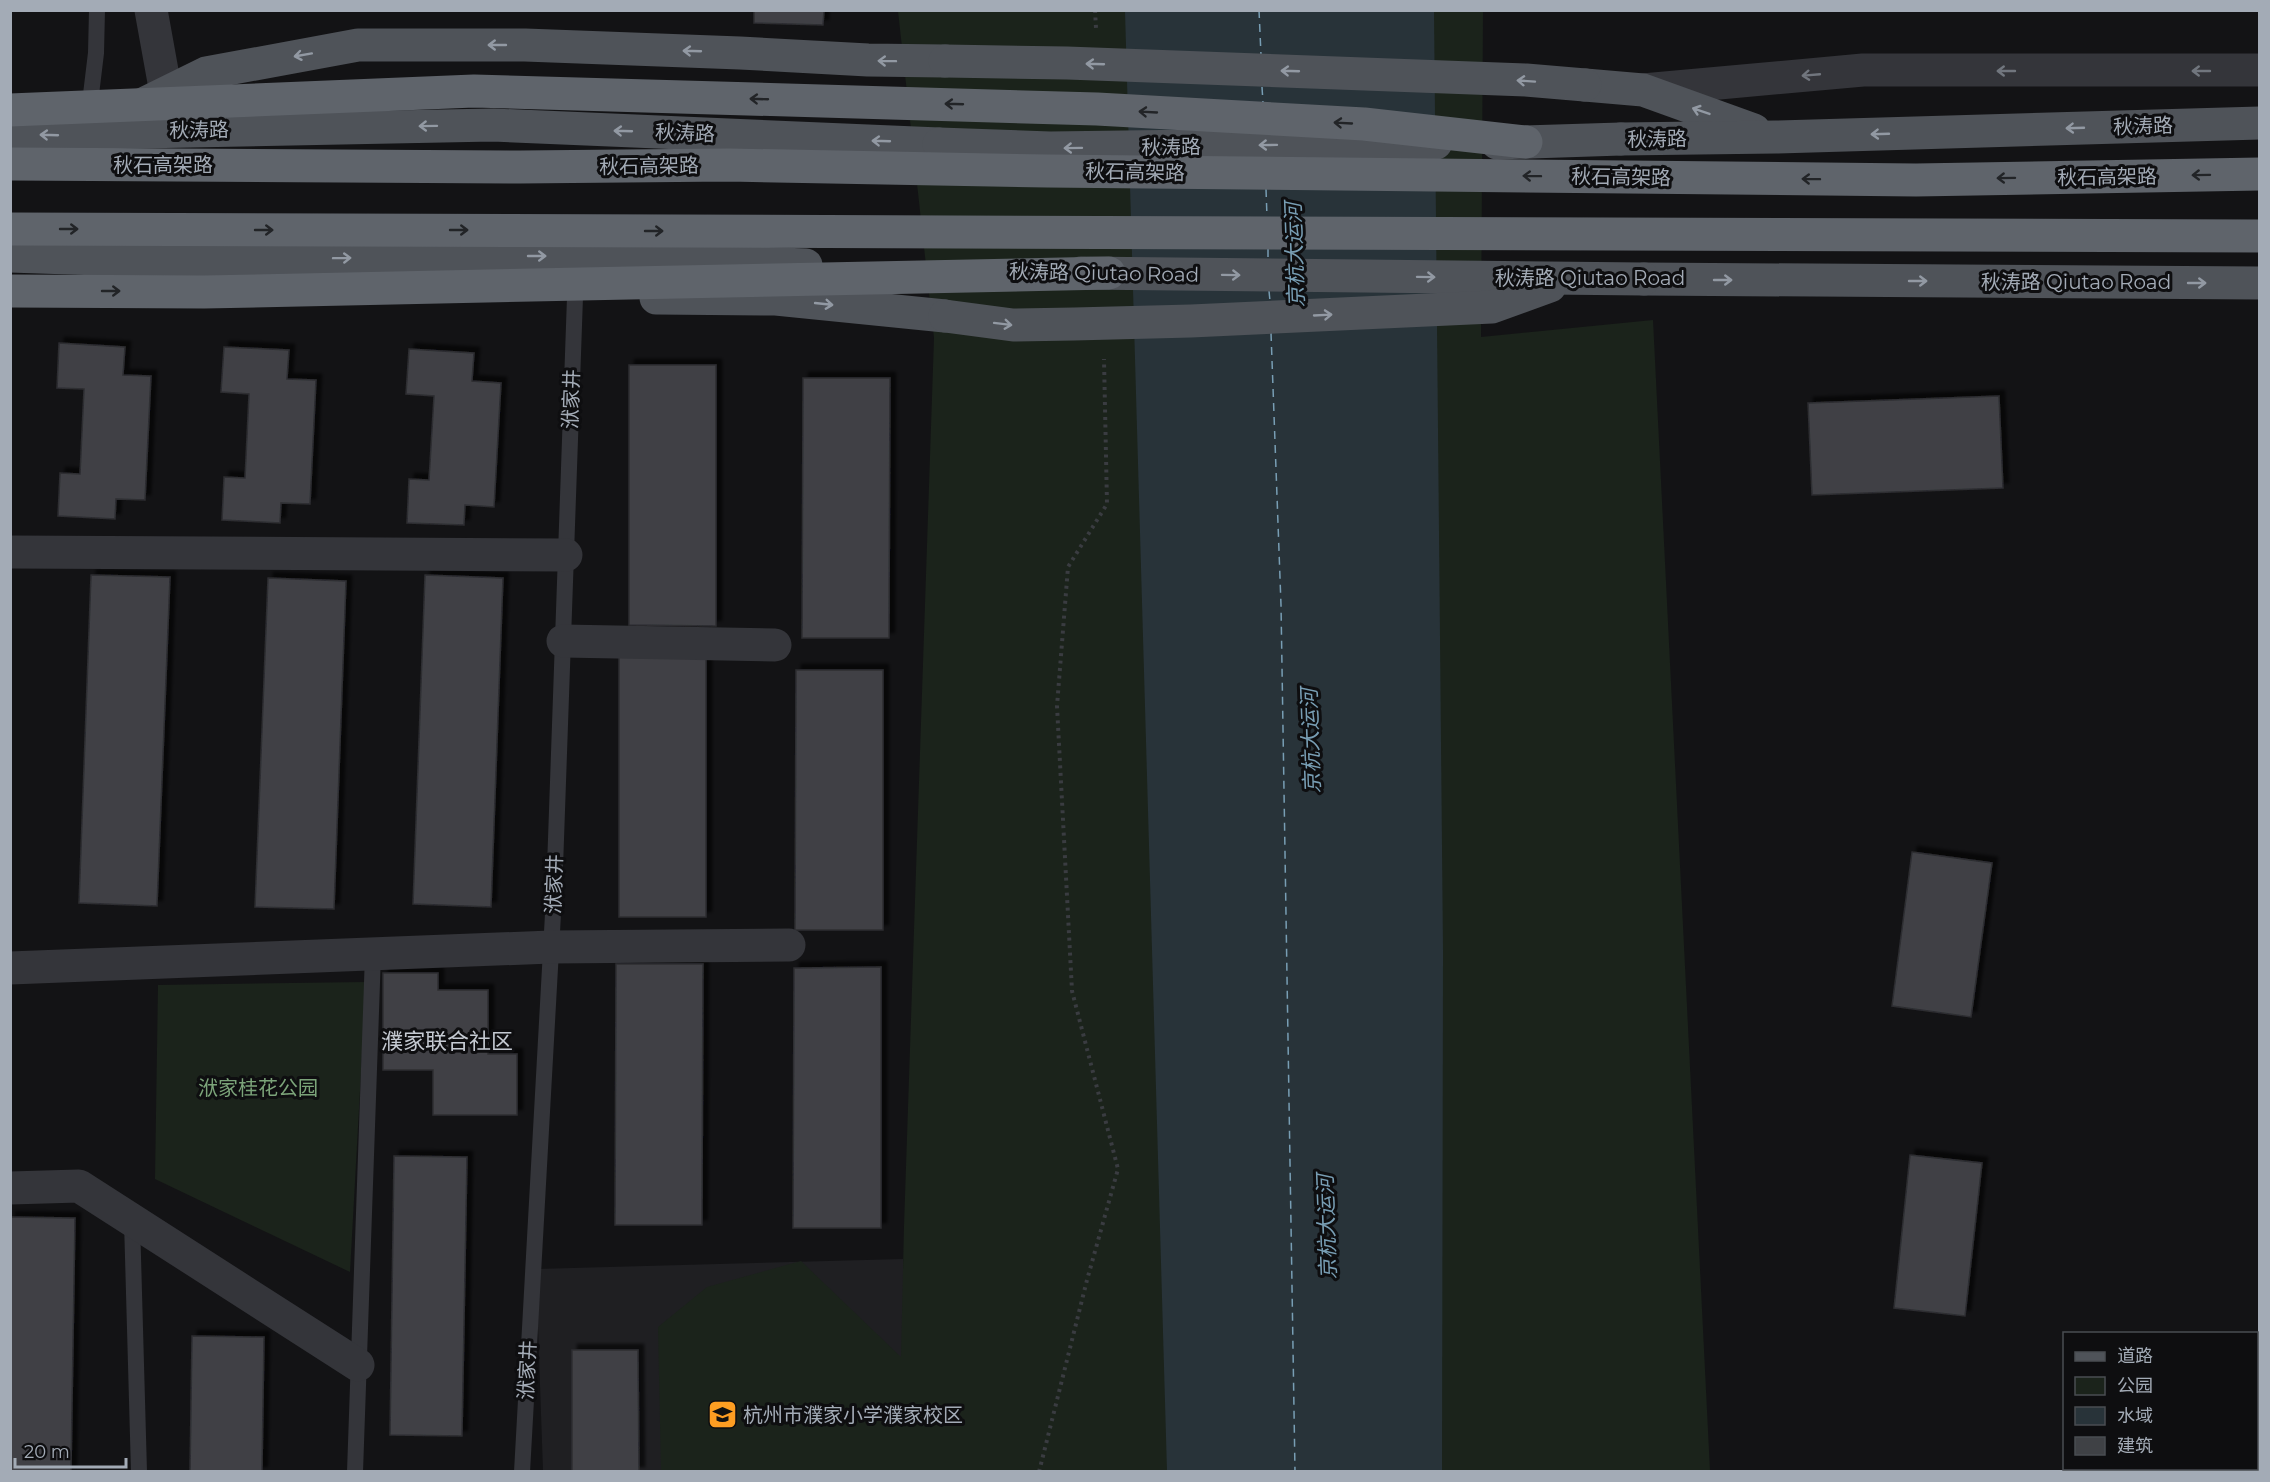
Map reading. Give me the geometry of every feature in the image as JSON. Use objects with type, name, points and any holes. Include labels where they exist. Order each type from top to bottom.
[{"type":"highway","points":[[10,110],[474,91],[1097,109],[1364,124],[1526,142]]},
{"type":"highway","name":"秋石高架路","points":[[10,164],[520,167],[729,165],[1083,172],[1904,180],[2259,174]]},
{"type":"highway","points":[[10,229],[2259,236]]},
{"type":"highway","points":[[10,291],[204,292],[1109,273]]},
{"type":"main road","points":[[87,133],[206,73],[358,45],[525,45],[868,60],[1067,63],[1526,80],[1643,90],[1776,137]]},
{"type":"main road","name":"秋涛路","points":[[10,133],[65,135],[493,125],[1050,148],[1776,137],[2259,123]]},
{"type":"main road","name":"秋涛路 Qiutao Road","points":[[159,261],[542,255],[920,270],[2259,284]]},
{"type":"main road","points":[[10,256],[159,261],[452,296],[776,299],[1013,325],[1191,321],[1492,307],[1572,278]]},
{"type":"street","points":[[151,10],[166,93]]},
{"type":"street","points":[[1643,90],[1863,70],[2251,73]]},
{"type":"street","points":[[10,552],[566,555]]},
{"type":"street","points":[[563,641],[775,645]]},
{"type":"street","points":[[10,968],[551,947],[789,945]]},
{"type":"street","points":[[10,1188],[79,1186],[358,1365]]},
{"type":"lane","points":[[87,133],[96,53],[97,10]]},
{"type":"lane","name":"洑家井","points":[[522,1472],[551,947],[575,297]]},
{"type":"lane","points":[[355,1472],[373,954]]},
{"type":"lane","points":[[132,1221],[139,1472]]},
{"type":"path","points":[[1039,1472],[1087,1280],[1118,1169],[1072,991],[1057,706],[1068,567],[1107,504]]},
{"type":"shaded area","name":"杭州市濮家小学濮家校区","points":[[903,1259],[903,1471],[543,1471],[536,1269]]},
{"type":"green space","points":[[898,11],[1483,11],[1481,337],[1653,320],[1710,1471],[661,1471],[658,1327],[707,1287],[801,1261],[901,1357],[934,338]]},
{"type":"green space","name":"洑家桂花公园","points":[[366,982],[350,1272],[155,1179],[158,985]]},
{"type":"water","name":"京杭大运河","points":[[1125,11],[1434,11],[1443,952],[1442,1471],[1167,1471]]},
{"type":"building","points":[[754,10],[824,10],[823,25],[754,23]]},
{"type":"building","points":[[59,343],[125,347],[123,375],[151,376],[145,500],[116,499],[115,519],[58,516],[60,473],[80,474],[84,389],[57,388]]},
{"type":"building","points":[[224,347],[289,350],[287,379],[316,380],[310,504],[281,503],[280,523],[222,520],[224,477],[245,478],[249,394],[221,392]]},
{"type":"building","points":[[409,349],[474,353],[472,381],[501,383],[494,507],[465,505],[464,525],[407,523],[409,479],[429,480],[434,396],[406,394]]},
{"type":"building","points":[[629,365],[716,365],[716,626],[629,625]]},
{"type":"building","points":[[803,378],[890,378],[889,638],[802,638]]},
{"type":"building","points":[[1999,396],[2003,488],[1812,495],[1808,403]]},
{"type":"building","points":[[91,575],[170,577],[157,906],[79,903]]},
{"type":"building","points":[[425,575],[503,578],[491,907],[413,904]]},
{"type":"building","points":[[268,578],[346,581],[334,909],[255,907]]},
{"type":"building","points":[[619,657],[706,657],[706,917],[619,917]]},
{"type":"building","points":[[796,670],[883,670],[883,930],[795,930]]},
{"type":"building","points":[[1912,852],[1992,863],[1971,1017],[1892,1006]]},
{"type":"building","points":[[616,964],[703,964],[702,1225],[615,1225]]},
{"type":"building","points":[[881,967],[881,1228],[793,1228],[794,968]]},
{"type":"building","points":[[383,973],[438,973],[438,990],[488,990],[488,1054],[517,1054],[517,1115],[433,1115],[433,1070],[383,1070]]},
{"type":"building","points":[[1910,1155],[1982,1163],[1965,1316],[1894,1308]]},
{"type":"building","points":[[394,1156],[467,1157],[462,1436],[390,1435]]},
{"type":"building","points":[[10,1217],[75,1218],[71,1472],[10,1472]]},
{"type":"building","points":[[192,1336],[264,1337],[262,1472],[190,1472]]},
{"type":"building","points":[[572,1350],[638,1350],[639,1472],[572,1472]]},
{"type":"ferry route","points":[[1259,10],[1261,55]]},
{"type":"ferry route","points":[[1262,87],[1263,103]]},
{"type":"ferry route","points":[[1266,189],[1267,217]]},
{"type":"ferry route","points":[[1268,249],[1268,259]]},
{"type":"ferry route","points":[[1269,291],[1270,301]]},
{"type":"ferry route","points":[[1271,333],[1281,605],[1295,1472]]},
{"type":"place","name":"杭州市濮家小学濮家校区","points":[[722,1415]]},
{"type":"district","name":"濮家联合社区","points":[[447,1041]]}]
